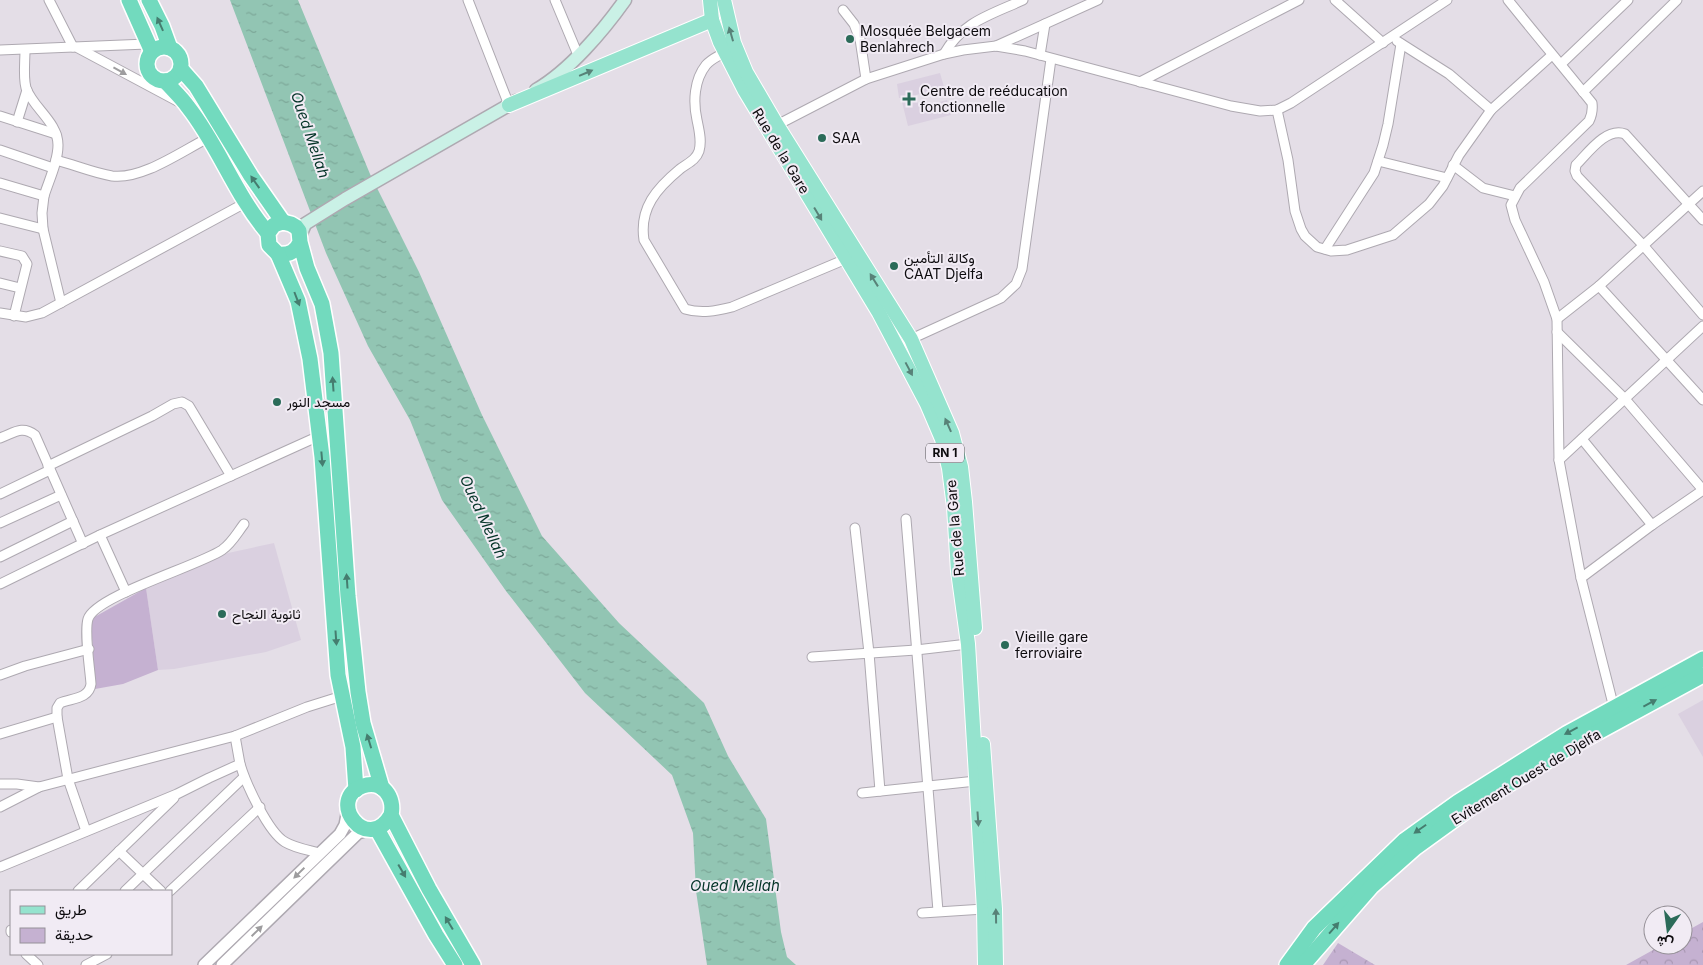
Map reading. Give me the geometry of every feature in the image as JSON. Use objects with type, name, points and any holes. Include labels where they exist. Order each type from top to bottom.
[{"type":"highway","points":[[129,0],[150,48],[149,71],[155,79],[165,81],[175,77],[181,69]]},
{"type":"highway","points":[[149,0],[170,48],[180,59],[181,69],[196,86],[250,176],[296,230],[322,304],[331,353],[348,596],[358,692],[363,723],[382,788]]},
{"type":"highway","points":[[150,48],[170,48]]},
{"type":"highway","points":[[165,81],[188,107],[246,203],[268,233],[269,245],[278,254],[298,301],[305,329],[319,436],[338,665],[342,696],[353,747],[356,790]]},
{"type":"highway","points":[[268,233],[274,225],[296,230]]},
{"type":"highway","points":[[278,254],[289,254],[298,247],[296,230]]},
{"type":"highway","name":"Evitement Ouest de Djelfa","points":[[1303,965],[1371,887],[1415,848],[1473,806],[1565,750],[1703,659]]},
{"type":"highway","name":"Evitement Ouest de Djelfa","points":[[1616,715],[1703,675]]},
{"type":"highway","points":[[1282,965],[1314,928],[1405,840],[1458,802],[1566,734],[1616,715]]},
{"type":"highway","points":[[368,785],[382,788],[392,800],[393,808],[388,821],[374,829],[358,825],[350,815],[348,802],[356,790],[368,785]]},
{"type":"highway","points":[[391,815],[428,889],[473,965]]},
{"type":"highway","points":[[374,829],[455,965]]},
{"type":"highway","points":[[1287,965],[1314,928]]},
{"type":"main road","points":[[296,230],[390,173],[545,84],[578,55],[610,22],[625,0]]},
{"type":"main road","name":"Rue de la Gare","points":[[710,0],[712,20],[725,52],[745,91],[773,128],[911,339],[952,433],[961,467],[965,502],[995,900],[996,965]]},
{"type":"main road","name":"Rue de la Gare","points":[[724,0],[734,43],[773,128],[846,259],[879,313],[927,404],[942,439],[954,507],[958,571],[968,644],[984,910],[985,965]]},
{"type":"main road","points":[[509,105],[712,20]]},
{"type":"street","points":[[49,0],[75,47],[188,107]]},
{"type":"street","points":[[468,0],[509,105]]},
{"type":"street","points":[[555,0],[578,55]]},
{"type":"street","points":[[944,54],[953,40],[965,28],[976,21],[1023,0]]},
{"type":"street","points":[[996,46],[1098,0]]},
{"type":"street","points":[[1140,82],[1299,0]]},
{"type":"street","points":[[1335,0],[1383,43]]},
{"type":"street","points":[[773,128],[866,78],[944,54],[996,46],[1025,51],[1231,106],[1260,111],[1277,110],[1292,103],[1447,0]]},
{"type":"street","points":[[1508,0],[1592,103],[1593,114],[1589,121],[1520,188],[1511,205],[1512,212],[1544,282],[1557,319],[1559,460],[1582,578],[1616,715]]},
{"type":"street","points":[[1561,64],[1628,0]]},
{"type":"street","points":[[1583,92],[1677,0]]},
{"type":"street","points":[[843,10],[854,24],[860,39],[866,78]]},
{"type":"street","points":[[1040,55],[1046,24]]},
{"type":"street","points":[[1392,38],[1449,74],[1491,110]]},
{"type":"street","points":[[1325,249],[1374,173],[1388,124],[1401,44]]},
{"type":"street","points":[[0,50],[75,47],[150,48]]},
{"type":"street","points":[[25,50],[27,90],[56,134],[58,143],[44,196],[42,212],[43,229],[61,303]]},
{"type":"street","points":[[725,52],[707,64],[694,96],[694,108],[700,138],[696,158],[680,170],[651,199],[643,218],[644,240],[685,309],[696,312],[713,312],[732,307],[846,259]]},
{"type":"street","points":[[1277,110],[1288,160],[1295,211],[1301,228],[1306,236],[1318,247],[1331,251],[1347,250],[1393,236],[1429,204],[1443,186],[1453,165],[1491,110],[1552,55]]},
{"type":"street","points":[[897,348],[911,339],[1001,298],[1016,284],[1022,269],[1051,58]]},
{"type":"street","points":[[17,122],[27,90]]},
{"type":"street","points":[[0,116],[56,134]]},
{"type":"street","points":[[1703,220],[1626,134],[1620,132],[1612,133],[1604,138],[1576,165],[1575,171],[1577,176],[1643,245],[1703,315]]},
{"type":"street","points":[[0,150],[54,164],[114,176],[137,174],[154,168],[208,138]]},
{"type":"street","points":[[1378,161],[1447,178]]},
{"type":"street","points":[[1453,165],[1483,188],[1515,196]]},
{"type":"street","points":[[0,184],[44,196]]},
{"type":"street","points":[[1557,319],[1599,286],[1703,191]]},
{"type":"street","points":[[0,312],[26,317],[42,313],[246,203]]},
{"type":"street","points":[[0,218],[43,229]]},
{"type":"street","points":[[0,251],[22,256],[26,261],[14,316]]},
{"type":"street","points":[[0,283],[20,288]]},
{"type":"street","points":[[1599,286],[1703,400]]},
{"type":"street","points":[[1559,460],[1703,326]]},
{"type":"street","points":[[1557,332],[1625,399],[1703,490],[1652,525],[1582,578]]},
{"type":"street","points":[[0,494],[173,404],[182,402],[189,406],[231,476]]},
{"type":"street","points":[[0,438],[21,430],[28,430],[35,435],[83,544]]},
{"type":"street","points":[[0,584],[319,436]]},
{"type":"street","points":[[1582,439],[1652,525]]},
{"type":"street","points":[[0,523],[61,495]]},
{"type":"street","points":[[906,519],[938,912]]},
{"type":"street","points":[[0,557],[73,521]]},
{"type":"street","points":[[86,831],[68,779],[57,718],[60,703],[87,695],[90,690],[88,620],[91,614],[98,607],[126,592],[215,554],[230,544],[244,524]]},
{"type":"street","points":[[855,528],[869,653],[880,791]]},
{"type":"street","points":[[100,536],[126,592]]},
{"type":"street","points":[[812,657],[916,650],[968,644]]},
{"type":"street","points":[[0,675],[25,666],[89,649]]},
{"type":"street","points":[[0,807],[39,787],[235,736],[307,707],[342,696]]},
{"type":"street","points":[[0,734],[57,718]]},
{"type":"street","points":[[235,736],[244,777],[272,829],[280,839],[298,848],[319,853]]},
{"type":"street","points":[[0,867],[178,794],[240,764]]},
{"type":"street","points":[[126,890],[244,777]]},
{"type":"street","points":[[862,793],[976,781]]},
{"type":"street","points":[[0,784],[39,787]]},
{"type":"street","points":[[79,890],[178,794]]},
{"type":"street","points":[[171,890],[260,807]]},
{"type":"street","points":[[204,965],[340,834],[345,825],[348,809]]},
{"type":"street","points":[[222,965],[358,833],[374,829]]},
{"type":"street","points":[[120,851],[160,890]]},
{"type":"street","points":[[922,912],[984,910]]},
{"type":"street","points":[[27,955],[38,965]]},
{"type":"street","points":[[86,965],[105,955]]},
{"type":"shaded area","name":"Centre de reéducation fonctionnelle","points":[[940,73],[944,87],[916,95],[919,107],[947,100],[951,115],[908,126],[901,98],[899,98],[897,84]]},
{"type":"shaded area","name":"ثانوية النجاح","points":[[274,543],[301,640],[266,652],[174,669],[158,670],[146,588],[228,553]]},
{"type":"shaded area","points":[[1703,700],[1703,757],[1678,714]]},
{"type":"green space","points":[[146,588],[158,670],[123,684],[95,689],[91,619]]},
{"type":"green space","points":[[1703,922],[1703,965],[1626,965],[1644,955],[1693,955],[1693,928]]},
{"type":"green space","points":[[1338,943],[1375,965],[1323,965]]},
{"type":"water","name":"Oued Mellah","points":[[230,0],[298,0],[370,174],[419,272],[482,415],[542,536],[619,623],[704,703],[728,756],[766,819],[781,932],[787,957],[796,965],[707,965],[696,891],[693,833],[672,775],[585,693],[506,591],[442,500],[410,420],[368,346],[326,253]]},
{"type":"place","name":"Mosquée Belgacem Benlahrech","points":[[850,39]]},
{"type":"place","name":"Centre de reéducation fonctionnelle","points":[[909,99]]},
{"type":"place","name":"SAA","points":[[822,138]]},
{"type":"place","name":"وكالة التأمين CAAT Djelfa","points":[[894,266]]},
{"type":"place","name":"مسجد النور","points":[[277,402]]},
{"type":"place","name":"ثانوية النجاح","points":[[222,614]]},
{"type":"place","name":"Vieille gare ferroviaire","points":[[1005,645]]}]
